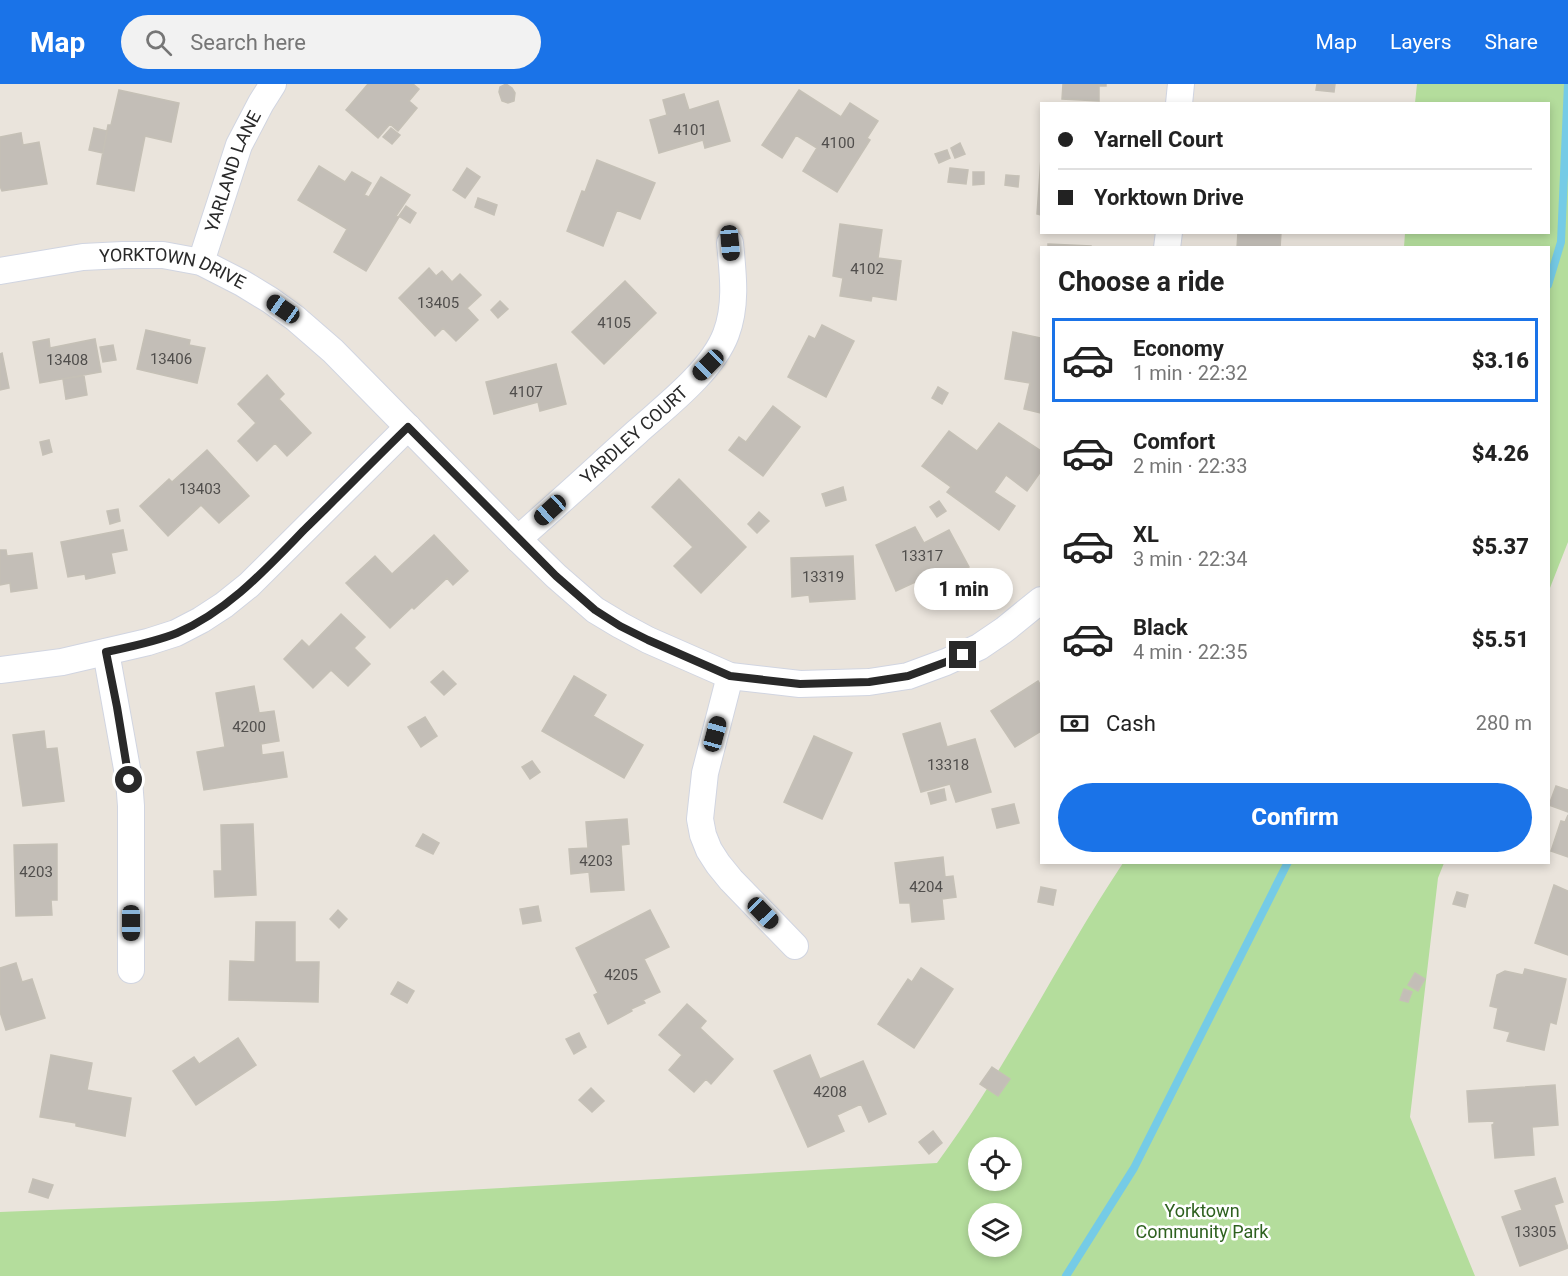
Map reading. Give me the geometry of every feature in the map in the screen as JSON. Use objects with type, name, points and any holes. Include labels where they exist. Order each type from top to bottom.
[{"type":"street","name":"YARLAND LANE","points":[[201,262],[239,146],[273,84]]},
{"type":"street","points":[[1179,102],[1181,84]]},
{"type":"street","name":"YARDLEY COURT","points":[[518,539],[679,394],[708,365],[726,335],[731,319],[734,281],[730,243]]},
{"type":"street","name":"YORKTOWN DRIVE","points":[[0,271],[83,257],[163,255],[201,262],[242,283],[295,318],[333,351],[518,539],[595,610],[648,640],[730,676],[800,684],[869,682],[908,676],[979,647],[1040,601]]},
{"type":"street","points":[[0,670],[62,662],[148,642],[176,633],[201,620],[249,585],[408,427]]},
{"type":"street","points":[[106,652],[129,780],[131,970]]},
{"type":"street","points":[[730,676],[705,773],[700,819],[703,835],[709,850],[731,880],[795,946]]},
{"type":"green space","points":[[1417,84],[1568,84],[1568,542],[1550,588],[1550,246],[1404,246],[1405,234],[1550,234],[1550,102],[1415,102]]},
{"type":"green space","name":"Yorktown Community Park","points":[[1122,864],[1444,864],[1438,878],[1410,1117],[1475,1276],[0,1276],[0,1212],[274,1201],[937,1163],[1009,1052]]},
{"type":"building","points":[[368,84],[413,84],[419,89],[409,101],[417,108],[398,131],[390,124],[378,138],[346,110]]},
{"type":"building","points":[[506,84],[515,93],[514,101],[508,103],[502,101],[499,92],[500,87]]},
{"type":"building","points":[[1063,84],[1106,84],[1106,86],[1099,86],[1099,101],[1062,99]]},
{"type":"building","points":[[1317,84],[1335,84],[1334,92],[1316,90]]},
{"type":"building","points":[[119,90],[179,103],[171,142],[145,136],[134,191],[97,184],[108,125],[111,125]]},
{"type":"building","points":[[799,90],[841,117],[850,103],[878,121],[867,138],[870,140],[837,192],[803,171],[817,148],[796,135],[782,158],[762,145]]},
{"type":"building","points":[[684,94],[689,110],[718,101],[730,141],[705,148],[703,140],[659,153],[650,120],[667,115],[663,100]]},
{"type":"building","points":[[94,128],[107,131],[103,153],[89,150]]},
{"type":"building","points":[[391,128],[400,135],[392,144],[383,137]]},
{"type":"building","points":[[21,133],[23,145],[39,142],[47,184],[2,191],[0,186],[0,137]]},
{"type":"building","points":[[960,143],[965,154],[955,158],[951,148]]},
{"type":"building","points":[[947,150],[950,158],[939,163],[935,154]]},
{"type":"building","points":[[597,160],[655,183],[640,219],[617,210],[603,246],[567,231]]},
{"type":"building","points":[[319,166],[345,182],[352,172],[371,183],[364,195],[369,197],[381,177],[410,195],[366,271],[334,252],[347,229],[298,200]]},
{"type":"building","points":[[467,168],[480,177],[465,198],[453,190]]},
{"type":"building","points":[[950,168],[968,170],[966,184],[948,182]]},
{"type":"building","points":[[973,172],[984,172],[984,184],[973,185]]},
{"type":"building","points":[[1040,172],[1040,215],[1037,214]]},
{"type":"building","points":[[1006,175],[1019,176],[1018,187],[1005,185]]},
{"type":"building","points":[[478,198],[497,205],[494,215],[475,207]]},
{"type":"building","points":[[406,206],[416,213],[410,223],[399,216]]},
{"type":"building","points":[[840,224],[882,230],[878,258],[901,261],[896,300],[872,296],[871,301],[840,296],[843,278],[833,276]]},
{"type":"building","points":[[1238,234],[1281,234],[1280,246],[1237,246]]},
{"type":"building","points":[[1048,244],[1091,246],[1048,246]]},
{"type":"building","points":[[429,268],[436,276],[442,271],[452,282],[460,274],[481,295],[467,308],[478,320],[456,341],[443,328],[435,336],[399,298]]},
{"type":"building","points":[[625,281],[656,313],[604,364],[572,332]]},
{"type":"building","points":[[500,301],[508,309],[498,318],[491,310]]},
{"type":"building","points":[[822,325],[854,341],[826,397],[788,377],[809,336],[815,339]]},
{"type":"building","points":[[146,330],[190,340],[189,345],[205,348],[197,383],[137,369]]},
{"type":"building","points":[[1013,332],[1040,338],[1040,413],[1024,409],[1030,383],[1005,379]]},
{"type":"building","points":[[49,339],[50,348],[95,339],[101,372],[40,383],[33,342]]},
{"type":"building","points":[[113,345],[116,360],[103,362],[100,347]]},
{"type":"building","points":[[2,353],[9,388],[0,390],[0,354]]},
{"type":"building","points":[[556,364],[566,404],[540,411],[538,402],[494,414],[486,382]]},
{"type":"building","points":[[267,375],[284,394],[279,399],[311,433],[287,456],[275,443],[257,461],[238,441],[256,423],[238,404]]},
{"type":"building","points":[[84,376],[87,395],[66,399],[63,379]]},
{"type":"building","points":[[938,387],[948,393],[942,404],[932,398]]},
{"type":"building","points":[[773,406],[800,427],[763,476],[729,450],[739,437],[746,442]]},
{"type":"building","points":[[999,423],[1040,450],[1040,472],[1027,491],[1006,475],[994,492],[1015,506],[999,530],[947,492],[951,487],[922,466],[949,431],[977,451]]},
{"type":"building","points":[[49,440],[52,452],[43,455],[40,442]]},
{"type":"building","points":[[207,450],[249,496],[219,523],[201,505],[168,536],[140,506],[169,479],[172,482]]},
{"type":"building","points":[[679,479],[746,547],[701,593],[674,566],[693,547],[652,507]]},
{"type":"building","points":[[843,487],[846,500],[826,506],[822,494]]},
{"type":"building","points":[[939,501],[946,511],[937,517],[930,507]]},
{"type":"building","points":[[118,509],[120,521],[110,524],[107,511]]},
{"type":"building","points":[[759,512],[769,521],[757,533],[748,524]]},
{"type":"building","points":[[915,527],[924,543],[949,530],[969,567],[944,580],[939,571],[896,591],[876,545]]},
{"type":"building","points":[[123,530],[127,550],[111,553],[115,573],[86,579],[85,574],[68,577],[61,542]]},
{"type":"building","points":[[434,535],[468,571],[453,585],[447,578],[390,628],[346,583],[375,556],[392,574]]},
{"type":"building","points":[[0,550],[6,550],[7,556],[32,553],[37,588],[11,592],[10,583],[0,585]]},
{"type":"building","points":[[853,556],[855,599],[810,602],[809,595],[792,597],[791,558]]},
{"type":"building","points":[[341,614],[365,637],[354,648],[370,664],[348,686],[331,670],[313,688],[284,659],[302,640],[309,647]]},
{"type":"building","points":[[443,671],[456,684],[444,695],[431,682]]},
{"type":"building","points":[[574,676],[606,695],[593,716],[643,745],[624,778],[542,731]]},
{"type":"building","points":[[1038,681],[1040,684],[1040,732],[1015,747],[991,711]]},
{"type":"building","points":[[254,686],[259,713],[274,711],[279,741],[261,744],[262,755],[283,752],[287,777],[204,790],[197,752],[225,747],[216,693]]},
{"type":"building","points":[[425,717],[437,736],[421,747],[408,727]]},
{"type":"building","points":[[940,723],[947,747],[975,739],[991,792],[956,802],[950,784],[921,792],[903,734]]},
{"type":"building","points":[[44,731],[46,749],[57,748],[64,801],[23,806],[13,735]]},
{"type":"building","points":[[814,736],[852,753],[822,819],[784,802]]},
{"type":"building","points":[[532,761],[540,772],[530,779],[522,767]]},
{"type":"building","points":[[1556,786],[1568,790],[1568,812],[1550,805]]},
{"type":"building","points":[[944,789],[946,800],[931,804],[928,793]]},
{"type":"building","points":[[1014,804],[1019,823],[997,828],[992,809]]},
{"type":"building","points":[[1568,815],[1568,857],[1551,851],[1561,821],[1565,822]]},
{"type":"building","points":[[627,819],[629,844],[621,845],[624,890],[591,892],[589,872],[571,874],[569,849],[588,848],[586,822]]},
{"type":"building","points":[[253,824],[256,895],[215,897],[214,871],[222,871],[221,825]]},
{"type":"building","points":[[423,834],[439,843],[433,854],[416,846]]},
{"type":"building","points":[[57,844],[57,900],[51,900],[52,915],[16,916],[14,845]]},
{"type":"building","points":[[943,857],[945,877],[953,876],[956,897],[942,899],[944,919],[912,922],[910,903],[900,903],[895,863]]},
{"type":"building","points":[[1554,885],[1568,891],[1568,955],[1535,943]]},
{"type":"building","points":[[1041,887],[1056,890],[1053,905],[1038,902]]},
{"type":"building","points":[[1457,892],[1468,895],[1465,907],[1453,904]]},
{"type":"building","points":[[538,906],[541,921],[523,924],[520,909]]},
{"type":"building","points":[[338,910],[347,919],[339,928],[330,919]]},
{"type":"building","points":[[650,910],[669,947],[644,959],[660,992],[643,1000],[645,1003],[608,1024],[594,995],[598,993],[576,948]]},
{"type":"building","points":[[256,922],[295,922],[295,962],[319,962],[318,1002],[229,1000],[230,961],[255,962]]},
{"type":"building","points":[[16,963],[22,982],[32,979],[45,1018],[6,1030],[0,1012],[0,968]]},
{"type":"building","points":[[921,968],[953,989],[914,1048],[878,1024],[908,979],[912,982]]},
{"type":"building","points":[[1525,969],[1566,979],[1556,1024],[1550,1022],[1544,1050],[1507,1041],[1510,1032],[1494,1028],[1498,1008],[1490,1006],[1497,975],[1505,971],[1523,975]]},
{"type":"building","points":[[1415,973],[1425,979],[1418,991],[1408,985]]},
{"type":"building","points":[[398,982],[414,991],[407,1003],[391,994]]},
{"type":"building","points":[[1404,989],[1412,992],[1408,1002],[1400,1000]]},
{"type":"building","points":[[687,1004],[706,1021],[700,1028],[733,1059],[711,1084],[706,1079],[694,1092],[669,1070],[682,1055],[659,1035]]},
{"type":"building","points":[[579,1033],[586,1047],[574,1054],[566,1039]]},
{"type":"building","points":[[238,1038],[256,1065],[196,1105],[173,1071],[194,1057],[199,1064]]},
{"type":"building","points":[[51,1055],[92,1063],[87,1090],[131,1098],[125,1136],[76,1126],[76,1123],[40,1117]]},
{"type":"building","points":[[810,1055],[820,1079],[863,1061],[886,1114],[869,1122],[861,1104],[837,1115],[844,1131],[808,1147],[774,1071]]},
{"type":"building","points":[[992,1067],[1010,1079],[998,1096],[980,1084]]},
{"type":"building","points":[[1555,1085],[1558,1125],[1532,1127],[1534,1155],[1495,1158],[1492,1125],[1494,1121],[1469,1122],[1467,1091]]},
{"type":"building","points":[[591,1088],[604,1101],[592,1112],[579,1100]]},
{"type":"building","points":[[933,1131],[942,1143],[929,1154],[919,1142]]},
{"type":"building","points":[[1555,1178],[1563,1202],[1554,1205],[1568,1248],[1520,1266],[1502,1217],[1522,1210],[1515,1191]]},
{"type":"building","points":[[33,1179],[53,1185],[48,1198],[29,1192]]},
{"type":"waterway","points":[[1550,278],[1561,242],[1568,84]]},
{"type":"waterway","points":[[1066,1276],[1134,1168],[1287,864]]},
{"type":"route","points":[[129,780],[106,652],[176,633],[224,605],[276,559],[408,427],[518,539],[595,610],[648,640],[730,676],[800,684],[869,682],[908,676],[963,655]]}]
